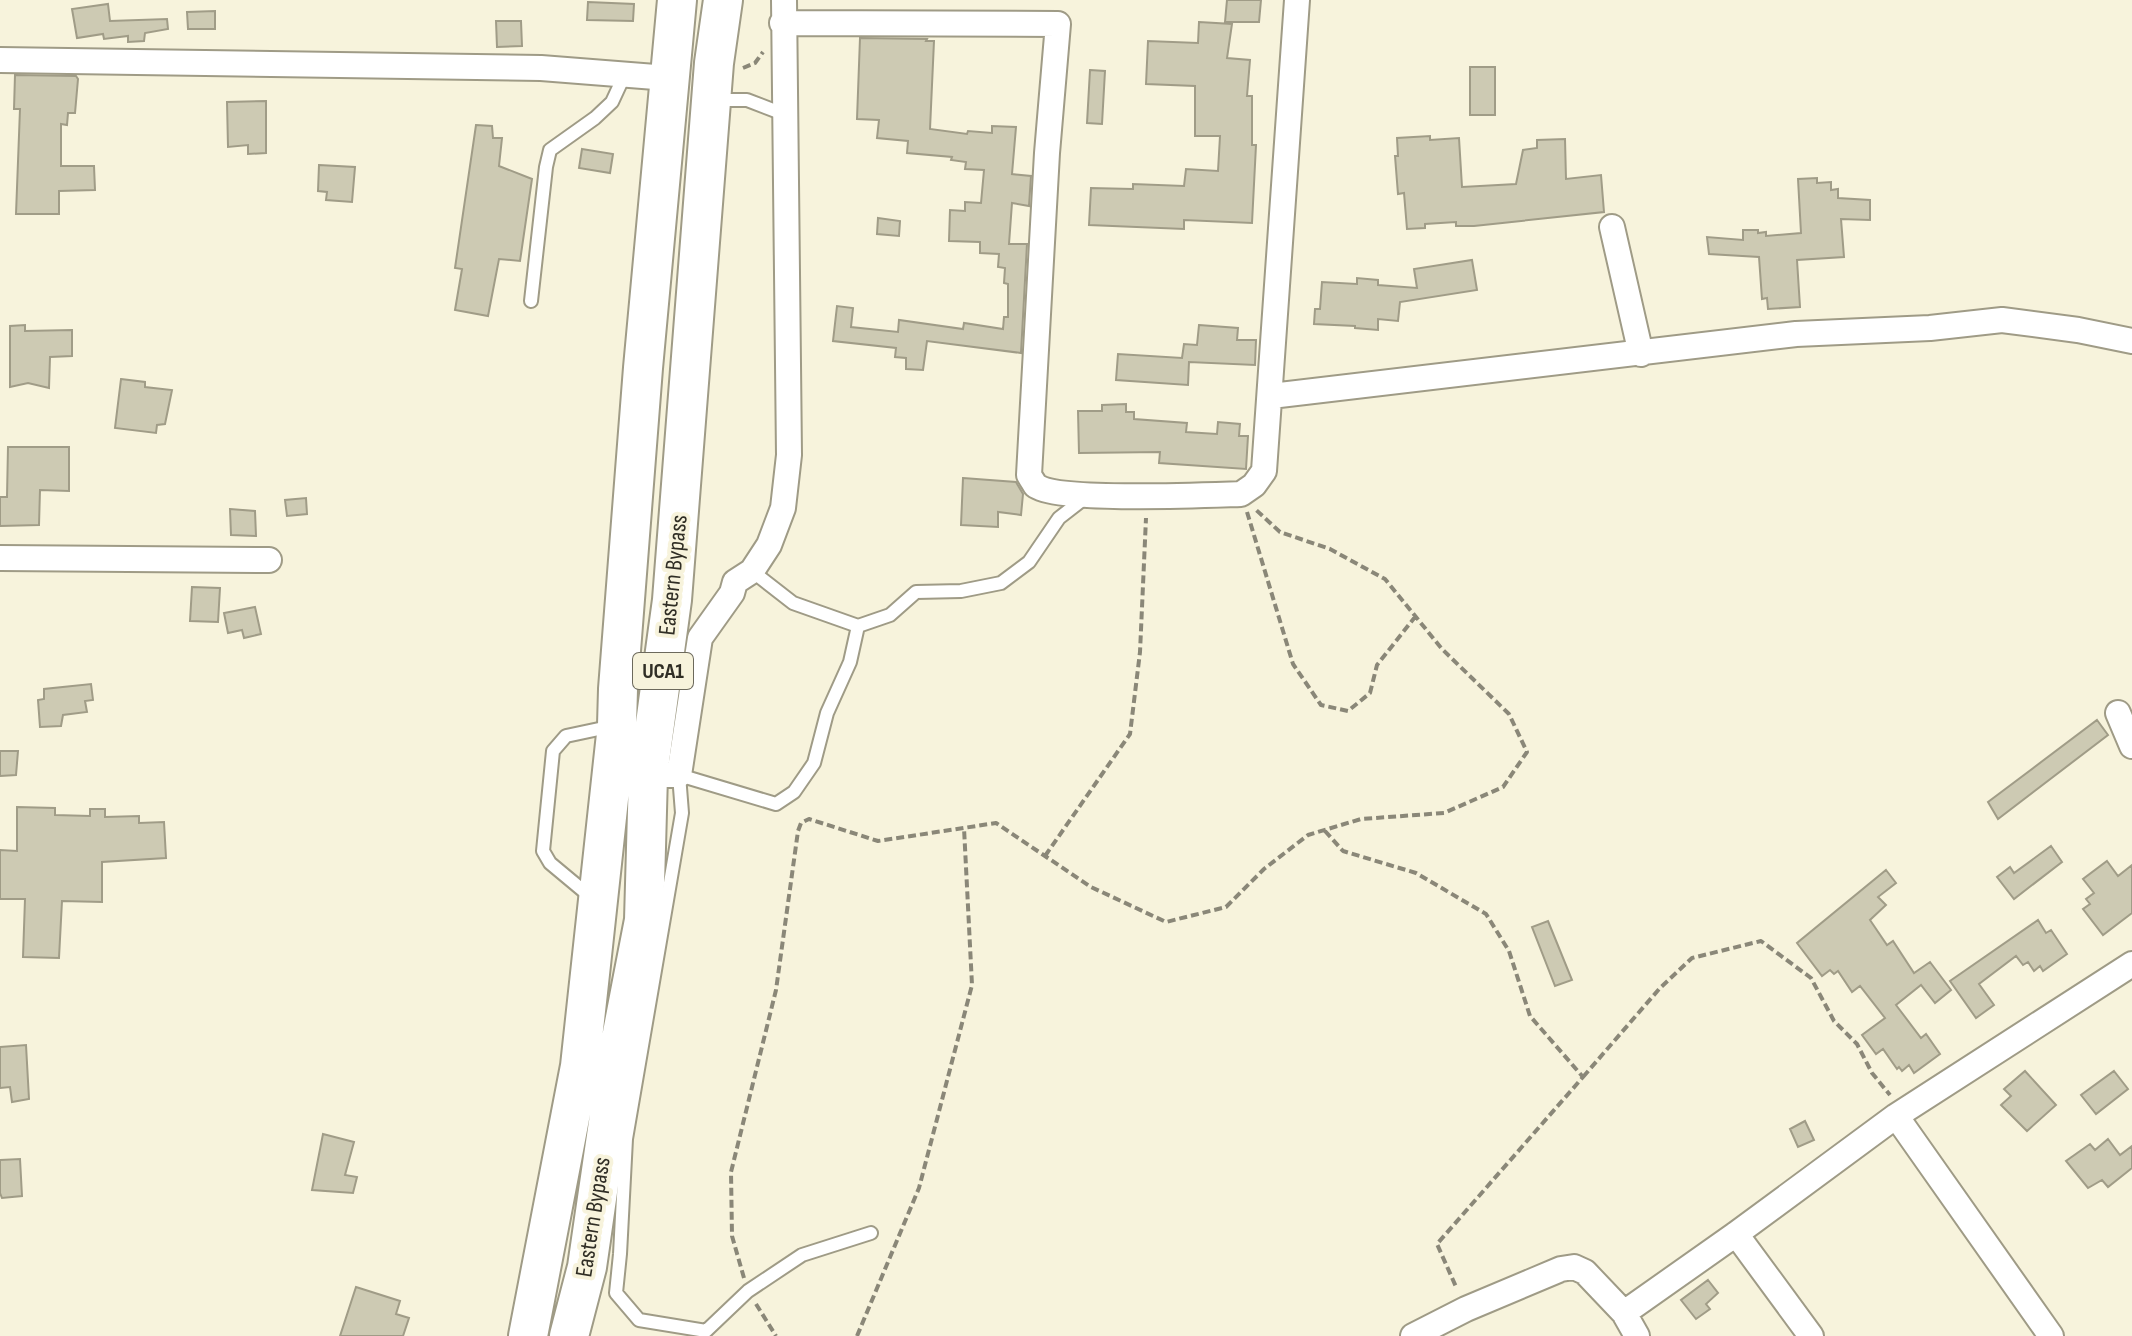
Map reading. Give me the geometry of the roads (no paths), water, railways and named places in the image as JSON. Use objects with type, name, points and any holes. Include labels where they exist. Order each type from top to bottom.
[{"type":"main road","name":"Eastern Bypass","points":[[528,1336],[580,1066],[617,725],[639,414],[677,0]]},
{"type":"main road","name":"Eastern Bypass","points":[[569,1336],[587,1267],[618,1054],[644,920],[664,775],[672,600],[714,63],[723,0]]},
{"type":"main road","points":[[664,148],[709,150]]},
{"type":"street","points":[[664,775],[700,638],[732,593],[735,582],[752,571],[769,545],[783,508],[789,455],[783,12],[1057,12],[1029,475],[1034,484],[1042,488],[1088,495],[1147,497],[1241,494],[1254,485],[1264,471],[1297,0]]},
{"type":"street","points":[[0,60],[541,68],[668,78]]},
{"type":"street","points":[[1612,227],[1641,354]]},
{"type":"street","points":[[1271,396],[1796,334],[1930,328],[2002,320],[2132,341]]},
{"type":"street","points":[[0,558],[269,560]]},
{"type":"street","points":[[2118,713],[2132,746]]},
{"type":"street","points":[[1624,1313],[1896,1116],[2132,964]]},
{"type":"street","points":[[1896,1116],[2051,1336]]},
{"type":"street","points":[[1736,1234],[1811,1336]]},
{"type":"street","points":[[1413,1336],[1466,1309],[1561,1269],[1574,1267],[1585,1272],[1624,1313],[1637,1336]]},
{"type":"lane","points":[[531,301],[550,150],[612,102],[625,74]]},
{"type":"lane","points":[[713,100],[747,100],[786,115]]},
{"type":"lane","points":[[752,571],[793,603],[858,626],[890,615],[916,592],[961,591],[1001,583],[1029,562],[1059,518],[1088,495]]},
{"type":"lane","points":[[664,775],[776,804],[794,792],[814,763],[827,713],[850,662],[858,626]]},
{"type":"lane","points":[[597,903],[550,863],[543,851],[553,751],[566,736],[617,725]]},
{"type":"lane","points":[[664,775],[682,813],[626,1139],[616,1293],[639,1320],[706,1331],[748,1291],[802,1255],[871,1233]]}]
